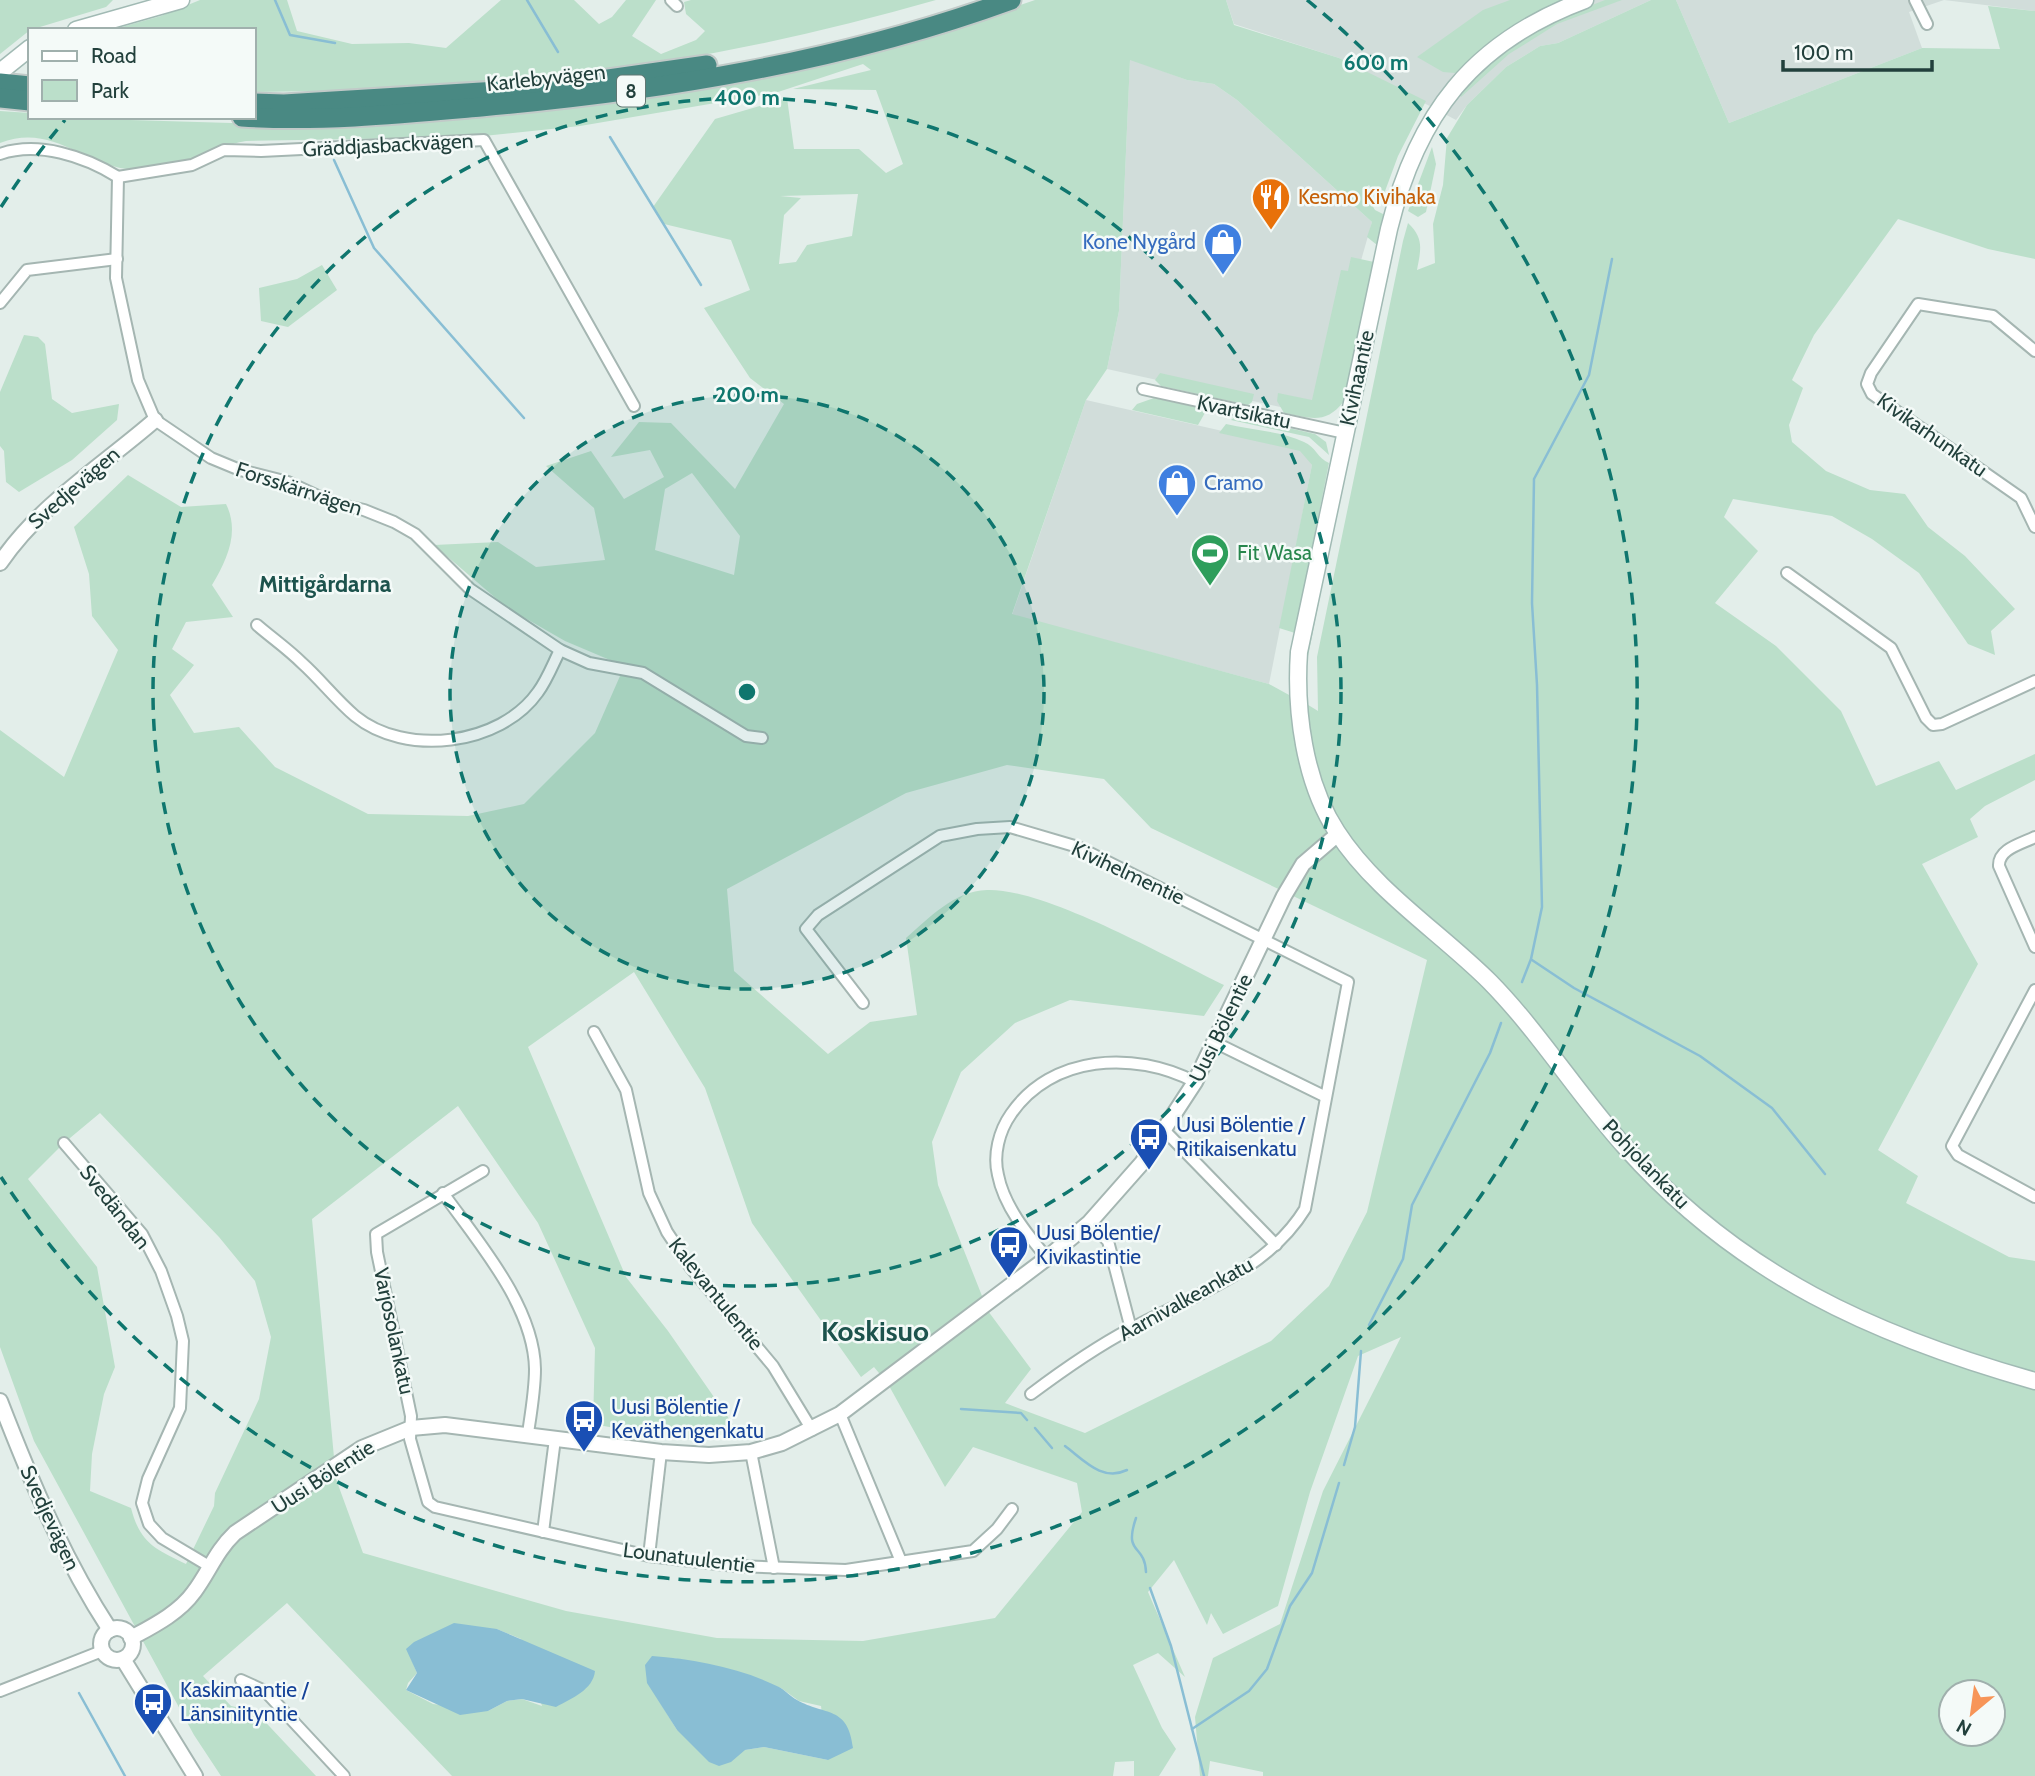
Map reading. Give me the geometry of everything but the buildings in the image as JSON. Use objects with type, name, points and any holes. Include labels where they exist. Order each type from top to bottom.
[{"type":"highway","name":"Karlebyvägen","points":[[256,103],[430,97],[545,88],[661,74],[781,51],[892,24],[969,0]]},
{"type":"highway","name":"Karlebyvägen","points":[[256,118],[284,120],[419,113],[664,87],[799,60],[895,36],[1011,0]]},
{"type":"highway","points":[[0,83],[28,86]]},
{"type":"highway","points":[[0,98],[28,101]]},
{"type":"main road","points":[[81,28],[136,6],[181,0]]},
{"type":"main road","name":"Kivihaantie","points":[[1338,834],[1325,811],[1300,723],[1297,684],[1299,652],[1396,201],[1420,139],[1453,88],[1501,44],[1562,8],[1585,0]]},
{"type":"main road","points":[[0,72],[23,52]]},
{"type":"main road","name":"Pohjolankatu","points":[[1338,834],[1378,879],[1491,983],[1625,1148],[1664,1188],[1727,1241],[1803,1291],[1860,1321],[1958,1359],[2035,1381]]},
{"type":"street","points":[[1915,0],[1927,24]]},
{"type":"street","name":"Gräddjasbackvägen","points":[[118,177],[192,165],[224,150],[261,151],[484,140],[634,406]]},
{"type":"street","points":[[0,155],[22,149],[55,151],[118,177],[116,278],[138,380],[155,420]]},
{"type":"street","points":[[0,303],[27,270],[117,259]]},
{"type":"street","name":"Kivikarhunkatu","points":[[2035,351],[1993,316],[1918,304],[1871,373],[1867,384],[1872,394],[2021,498],[2035,527]]},
{"type":"street","name":"Kvartsikatu","points":[[1143,390],[1345,433]]},
{"type":"street","name":"Svedjevägen","points":[[0,563],[12,544],[70,488],[155,420]]},
{"type":"street","name":"Forsskärrvägen","points":[[155,420],[211,458],[240,470],[288,482],[333,503],[363,510],[394,522],[415,534],[470,589],[560,650],[589,663],[643,673],[746,736],[762,738]]},
{"type":"street","points":[[1787,573],[1891,648],[1926,718],[1933,725],[1942,724],[2035,681]]},
{"type":"street","points":[[257,625],[302,662],[356,717],[394,737],[425,741],[464,737],[490,729],[518,712],[537,694],[560,650]]},
{"type":"street","name":"Kivihelmentie","points":[[863,1003],[806,929],[818,915],[940,836],[977,829],[1010,827],[1079,847],[1265,939]]},
{"type":"street","name":"Uusi Bölentie","points":[[131,1637],[175,1612],[192,1595],[220,1547],[235,1533],[362,1448],[411,1428],[445,1425],[528,1433],[555,1439],[661,1452],[709,1455],[751,1452],[782,1443],[840,1414],[1047,1258],[1089,1223],[1142,1163],[1195,1082],[1303,864],[1338,834]]},
{"type":"street","points":[[2035,837],[2003,853],[1998,859],[2035,947]]},
{"type":"street","name":"Aarnivalkeankatu","points":[[1031,1394],[1082,1356],[1199,1295],[1261,1258],[1292,1231],[1305,1209],[1324,1096],[1348,982],[1265,939]]},
{"type":"street","points":[[2035,990],[1952,1146],[1958,1156],[2035,1197]]},
{"type":"street","name":"Kalevantulentie","points":[[594,1032],[626,1090],[649,1193],[667,1232],[691,1268],[773,1366],[812,1430]]},
{"type":"street","points":[[1214,1042],[1324,1096]]},
{"type":"street","points":[[1047,1258],[1008,1204],[997,1174],[997,1144],[1006,1121],[1019,1101],[1038,1084],[1063,1071],[1093,1063],[1126,1063],[1157,1068],[1195,1082]]},
{"type":"street","points":[[1165,1131],[1276,1245]]},
{"type":"street","name":"Svedändan","points":[[64,1143],[142,1234],[161,1271],[177,1316],[183,1341],[180,1408],[148,1479],[142,1503],[149,1524],[162,1538],[209,1566]]},
{"type":"street","points":[[483,1171],[443,1193],[498,1270],[522,1315],[535,1367],[528,1433]]},
{"type":"street","name":"Varjosolankatu","points":[[411,1428],[411,1416],[377,1251],[376,1234],[443,1193]]},
{"type":"street","points":[[1089,1223],[1108,1241],[1131,1329]]},
{"type":"street","name":"Svedjevägen","points":[[0,1401],[38,1499],[81,1583],[110,1630]]},
{"type":"street","points":[[840,1414],[900,1559]]},
{"type":"street","name":"Lounatuulentie","points":[[411,1428],[410,1439],[428,1503],[435,1507],[649,1556],[774,1568],[846,1570],[900,1559],[939,1558],[973,1551],[997,1529],[1012,1509]]},
{"type":"street","points":[[543,1532],[555,1439]]},
{"type":"street","points":[[649,1556],[661,1452]]},
{"type":"street","points":[[751,1452],[774,1568]]},
{"type":"street","points":[[110,1630],[124,1630],[131,1637],[132,1647],[123,1658],[109,1658],[102,1651],[103,1636],[110,1630]]},
{"type":"street","points":[[0,1691],[102,1651]]},
{"type":"street","points":[[123,1658],[195,1776]]},
{"type":"street","points":[[240,1680],[265,1691],[344,1776]]},
{"type":"shaded area","points":[[1226,0],[1651,0],[1558,43],[1540,46],[1506,67],[1467,105],[1456,120],[1339,58],[1234,24]]},
{"type":"shaded area","points":[[1676,0],[1944,0],[1909,12],[1922,48],[1729,123]]},
{"type":"shaded area","points":[[1944,0],[2035,0],[2035,11]]},
{"type":"shaded area","points":[[1130,59],[1187,80],[1214,84],[1237,100],[1372,222],[1317,415],[1107,369],[1119,311]]},
{"type":"shaded area","points":[[1086,400],[1302,449],[1312,465],[1269,684],[1012,615]]},
{"type":"green space","points":[[0,0],[113,0],[106,7],[37,28],[28,28],[28,32],[0,54]]},
{"type":"green space","points":[[200,0],[287,0],[297,31],[352,44],[409,43],[446,48],[501,0],[574,0],[599,24],[612,17],[626,0],[656,0],[632,36],[661,54],[696,40],[705,31],[686,14],[684,2],[691,0],[936,0],[847,24],[713,53],[577,75],[416,88],[256,92],[256,28],[118,28],[161,16]]},
{"type":"green space","points":[[1035,0],[1226,0],[1234,25],[1339,58],[1426,101],[1398,156],[1381,202],[1369,185],[1363,190],[1375,210],[1385,215],[1377,245],[1367,237],[1372,222],[1237,100],[1214,84],[1187,80],[1130,60],[1119,311],[1107,369],[1086,400],[1012,614],[1269,684],[1300,701],[1300,680],[1344,477],[1303,681],[1305,703],[1318,711],[1317,657],[1403,241],[1408,223],[1417,234],[1420,244],[1417,270],[1435,263],[1433,224],[1443,185],[1447,138],[1467,105],[1506,67],[1540,46],[1558,43],[1651,0],[1676,0],[1729,123],[1922,48],[2000,49],[1988,6],[2035,11],[2035,259],[1988,249],[1898,219],[1814,335],[1792,380],[1803,388],[1789,425],[1792,442],[1826,471],[1870,490],[1905,494],[1928,527],[1965,556],[2015,609],[1991,631],[1995,655],[1968,644],[1919,573],[1872,539],[1832,516],[1733,499],[1724,517],[1758,551],[1715,603],[1776,646],[1841,711],[1876,786],[1939,761],[1956,790],[2035,754],[2035,780],[1985,806],[1970,819],[1978,837],[1922,864],[1978,964],[1878,1150],[1918,1176],[1906,1203],[2009,1257],[2035,1261],[2035,1776],[1263,1776],[1263,1772],[1210,1761],[1208,1776],[1200,1776],[1195,1717],[1213,1658],[1280,1624],[1323,1491],[1401,1337],[1358,1356],[1310,1492],[1278,1606],[1223,1634],[1211,1613],[1207,1625],[1174,1560],[1148,1592],[1185,1677],[1158,1653],[1133,1665],[1162,1728],[1176,1749],[1159,1776],[1134,1776],[1134,1761],[1115,1762],[1113,1776],[452,1776],[287,1603],[203,1676],[231,1706],[255,1711],[316,1776],[221,1776],[194,1735],[34,1441],[0,1347],[0,730],[64,777],[118,650],[92,616],[89,574],[74,527],[128,475],[181,507],[226,504],[232,535],[227,556],[212,585],[233,617],[186,622],[172,649],[194,665],[170,695],[194,733],[239,727],[275,767],[368,814],[468,816],[524,804],[595,733],[620,676],[617,663],[565,641],[506,607],[434,545],[498,542],[536,567],[605,560],[594,508],[546,466],[591,451],[624,499],[664,477],[650,450],[611,457],[639,422],[671,423],[735,489],[784,404],[750,378],[704,308],[750,290],[731,240],[664,224],[653,207],[715,119],[787,98],[794,149],[859,149],[886,173],[903,164],[876,90],[793,89],[871,70],[863,64],[775,93],[580,126],[474,137],[246,141],[173,165],[143,170],[110,165],[65,146],[35,138],[18,138],[0,143],[0,111],[28,113],[28,119],[297,125],[476,117],[649,95],[979,19]],"holes":[[[858,194],[852,236],[807,245],[796,262],[779,264],[784,215],[801,198],[780,196]],[[692,473],[740,536],[734,575],[655,550],[665,489]],[[1007,765],[1104,779],[1151,828],[1427,960],[1367,1212],[1329,1286],[1271,1341],[1085,1433],[1005,1403],[1031,1369],[988,1311],[938,1185],[932,1142],[961,1072],[1015,1023],[1070,1000],[1204,1016],[1224,985],[1073,912],[1012,892],[987,890],[953,900],[906,938],[917,1015],[870,1022],[828,1054],[734,971],[727,889],[906,793]],[[634,972],[705,1088],[752,1223],[861,1377],[874,1367],[888,1384],[945,1487],[973,1447],[1077,1483],[1082,1512],[995,1618],[863,1641],[717,1638],[566,1611],[363,1553],[336,1479],[312,1219],[458,1106],[538,1223],[595,1348],[593,1424],[680,1440],[739,1433],[668,1331],[626,1277],[528,1047]],[[100,1113],[219,1237],[255,1281],[271,1337],[259,1399],[215,1493],[214,1506],[186,1564],[157,1549],[144,1537],[131,1508],[90,1491],[92,1454],[104,1394],[115,1367],[97,1267],[28,1179],[64,1143]],[[497,1629],[521,1639],[542,1706],[522,1699],[507,1701],[488,1711],[433,1704],[406,1690],[408,1683],[417,1673],[407,1649]],[[674,1658],[781,1688],[799,1701],[821,1706],[828,1760],[764,1747],[745,1750],[677,1730],[648,1683]]]},
{"type":"green space","points":[[1510,0],[1571,0],[1455,73],[1443,72],[1417,57],[1483,10]]},
{"type":"green space","points":[[1605,0],[1622,0],[1557,24],[1509,54],[1461,97],[1459,93],[1493,62],[1526,38],[1562,18]]},
{"type":"green space","points":[[1432,147],[1436,164],[1426,212],[1418,217],[1408,211]]},
{"type":"green space","points":[[1351,257],[1374,262],[1344,401],[1324,417],[1310,418],[1284,413],[1277,401],[1278,393],[1312,400],[1341,270],[1348,271]]},
{"type":"green space","points":[[322,265],[337,290],[288,327],[261,321],[259,288],[297,279]]},
{"type":"green space","points":[[24,335],[38,337],[45,344],[52,399],[72,413],[119,404],[117,420],[72,460],[19,492],[6,482],[4,451],[0,446],[0,392]]},
{"type":"green space","points":[[1160,373],[1254,394],[1252,402],[1248,405],[1161,386],[1155,380]]},
{"type":"green space","points":[[1154,398],[1206,411],[1198,425],[1132,410],[1137,404]]},
{"type":"green space","points":[[1236,416],[1315,434],[1326,442],[1329,455],[1309,437],[1231,420]]},
{"type":"green space","points":[[1226,424],[1295,438],[1308,444],[1329,463],[1295,633],[1279,628],[1312,465],[1300,451],[1219,433]]},
{"type":"water","points":[[454,1623],[497,1629],[595,1671],[593,1678],[581,1693],[556,1707],[522,1699],[507,1701],[488,1711],[460,1715],[406,1690],[417,1673],[406,1649],[414,1642]]},
{"type":"water","points":[[652,1656],[717,1666],[764,1680],[807,1705],[840,1718],[850,1734],[853,1748],[828,1760],[764,1747],[745,1750],[731,1762],[719,1766],[709,1762],[677,1730],[647,1683],[645,1665]]},
{"type":"waterway","points":[[275,0],[290,35],[335,43]]},
{"type":"waterway","points":[[527,0],[558,52]]},
{"type":"waterway","points":[[610,137],[701,285]]},
{"type":"waterway","points":[[334,160],[374,248],[524,418]]},
{"type":"waterway","points":[[1522,982],[1531,959],[1542,907],[1537,685],[1532,603],[1534,479],[1589,375],[1612,259]]},
{"type":"waterway","points":[[1532,960],[1574,988],[1700,1056],[1772,1108],[1825,1174]]},
{"type":"waterway","points":[[1369,1325],[1403,1259],[1412,1205],[1490,1053],[1501,1023]]},
{"type":"waterway","points":[[1344,1465],[1355,1427],[1361,1351]]},
{"type":"waterway","points":[[961,1409],[1021,1413],[1027,1420]]},
{"type":"waterway","points":[[1035,1428],[1052,1448]]},
{"type":"waterway","points":[[1065,1446],[1101,1471],[1118,1473],[1127,1470]]},
{"type":"waterway","points":[[1192,1729],[1249,1691],[1267,1669],[1290,1606],[1312,1573],[1339,1483]]},
{"type":"waterway","points":[[1136,1518],[1133,1544],[1145,1563],[1146,1572]]},
{"type":"waterway","points":[[1150,1588],[1171,1646],[1204,1776]]},
{"type":"waterway","points":[[79,1693],[125,1776]]},
{"type":"place","name":"Kesmo Kivihaka","points":[[1271,231]]},
{"type":"place","name":"Kone Nygård","points":[[1223,276]]},
{"type":"place","name":"Cramo","points":[[1177,517]]},
{"type":"place","name":"Fit Wasa","points":[[1210,587]]},
{"type":"place","name":"Uusi Bölentie / Ritikaisenkatu","points":[[1149,1171]]},
{"type":"place","name":"Uusi Bölentie/ Kivikastintie","points":[[1009,1279]]},
{"type":"place","name":"Uusi Bölentie / Keväthengenkatu","points":[[584,1453]]},
{"type":"place","name":"Kaskimaantie / Länsiniityntie","points":[[153,1736]]},
{"type":"district","name":"Mittigårdarna","points":[[325,584]]},
{"type":"district","name":"Koskisuo","points":[[875,1331]]}]
